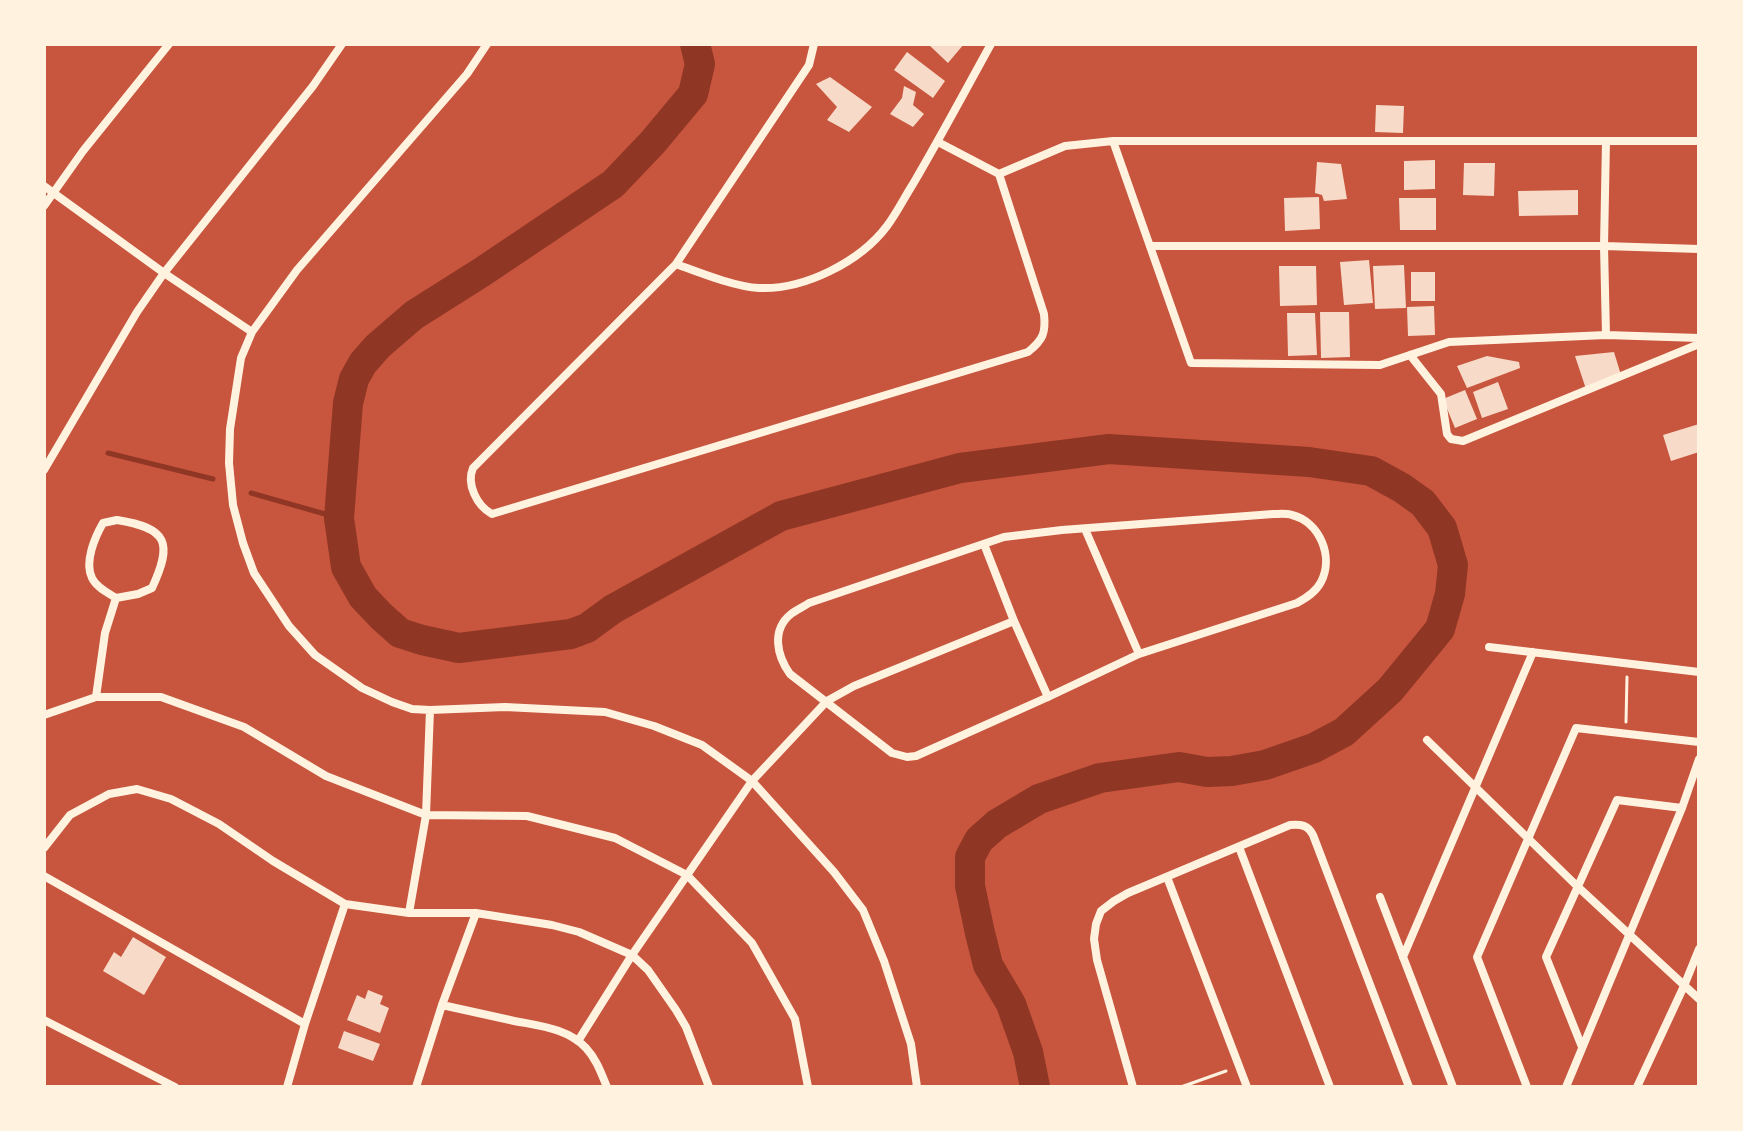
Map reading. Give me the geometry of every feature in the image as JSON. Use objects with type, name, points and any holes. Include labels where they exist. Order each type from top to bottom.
[{"type":"street","points":[[44,206],[83,151],[169,44]]},
{"type":"street","points":[[44,470],[137,312],[164,273],[313,86],[342,44]]},
{"type":"street","points":[[487,44],[467,74],[297,270],[252,332],[241,358],[230,429],[229,463],[233,505],[254,573],[289,626],[323,661],[345,678],[373,693],[412,709],[505,707],[605,712],[654,726],[702,745],[752,781],[834,872],[863,910],[884,961],[911,1044],[917,1087]]},
{"type":"street","points":[[814,44],[809,65],[676,264],[473,468],[469,479],[471,487],[487,512],[492,514],[1028,352],[1040,342],[1046,328],[1044,314],[999,174],[938,142]]},
{"type":"street","points":[[676,264],[757,288],[793,285],[826,274],[863,250],[887,227],[991,44]]},
{"type":"street","points":[[999,174],[1065,146],[1113,141],[1699,141]]},
{"type":"street","points":[[1113,141],[1191,363],[1380,365],[1449,342],[1606,335],[1699,341]]},
{"type":"street","points":[[1606,141],[1606,335]]},
{"type":"street","points":[[44,186],[252,332]]},
{"type":"street","points":[[1150,246],[1604,246],[1699,249]]},
{"type":"street","points":[[1410,355],[1441,394],[1447,434],[1451,439],[1463,441],[1699,341]]},
{"type":"street","points":[[1290,514],[1316,530],[1325,548],[1326,567],[1321,583],[1311,595],[1297,603],[1139,654],[916,756],[892,753],[790,674],[781,661],[778,638],[783,625],[790,615],[809,603],[1004,537],[1085,529],[1290,514]]},
{"type":"street","points":[[117,520],[148,527],[161,536],[165,547],[152,588],[116,598],[92,581],[89,569],[94,543],[103,523],[117,520]]},
{"type":"street","points":[[1085,529],[1139,654]]},
{"type":"street","points":[[984,544],[1048,697]]},
{"type":"street","points":[[96,697],[100,655],[116,598]]},
{"type":"street","points":[[578,1041],[632,955],[752,781],[827,701],[854,686],[1014,621]]},
{"type":"street","points":[[1489,647],[1699,672]]},
{"type":"street","points":[[1403,957],[1533,652]]},
{"type":"street","points":[[44,715],[96,697],[161,697],[244,727],[326,776],[426,815],[527,816],[615,838],[687,875],[752,943],[795,1019],[808,1087]]},
{"type":"street","points":[[409,913],[426,815],[430,710]]},
{"type":"street","points":[[1527,1087],[1477,957],[1576,728],[1699,742]]},
{"type":"street","points":[[1427,740],[1699,999]]},
{"type":"street","points":[[1566,1087],[1682,808],[1699,759]]},
{"type":"street","points":[[44,848],[70,815],[109,794],[137,789],[171,799],[219,824],[345,904],[409,913],[476,913],[579,932],[632,955],[648,970],[686,1027],[709,1087]]},
{"type":"street","points":[[1582,1047],[1546,957],[1617,800],[1682,808]]},
{"type":"street","points":[[1133,1087],[1097,960],[1094,939],[1101,911],[1128,893],[1290,825],[1304,825],[1310,829],[1409,1087]]},
{"type":"street","points":[[1239,847],[1330,1087]]},
{"type":"street","points":[[44,876],[305,1024]]},
{"type":"street","points":[[1167,877],[1247,1087]]},
{"type":"street","points":[[1380,897],[1453,1087]]},
{"type":"street","points":[[287,1087],[345,904]]},
{"type":"street","points":[[416,1087],[476,913]]},
{"type":"street","points":[[1637,1087],[1699,949]]},
{"type":"street","points":[[442,1005],[555,1029],[586,1049],[599,1066],[607,1087]]},
{"type":"street","points":[[44,1020],[175,1087]]},
{"type":"path","points":[[1625,733],[1628,663]]},
{"type":"path","points":[[1181,1087],[1239,1066]]},
{"type":"building","points":[[928,44],[964,44],[948,63]]},
{"type":"building","points":[[907,52],[945,81],[933,98],[894,70]]},
{"type":"building","points":[[830,77],[872,107],[849,132],[827,120],[837,107],[816,84]]},
{"type":"building","points":[[904,86],[916,92],[913,105],[924,114],[913,127],[890,114],[902,98]]},
{"type":"building","points":[[1376,105],[1404,106],[1403,133],[1375,132]]},
{"type":"building","points":[[1435,160],[1435,189],[1404,190],[1404,161]]},
{"type":"building","points":[[1317,162],[1341,164],[1347,199],[1324,201],[1322,195],[1315,193]]},
{"type":"building","points":[[1464,163],[1495,163],[1494,196],[1463,195]]},
{"type":"building","points":[[1578,190],[1578,215],[1519,216],[1518,191]]},
{"type":"building","points":[[1319,197],[1320,229],[1285,231],[1284,198]]},
{"type":"building","points":[[1399,198],[1436,198],[1436,230],[1400,230]]},
{"type":"building","points":[[1369,260],[1373,303],[1344,305],[1340,262]]},
{"type":"building","points":[[1404,265],[1406,308],[1375,309],[1373,266]]},
{"type":"building","points":[[1279,266],[1316,266],[1317,305],[1280,306]]},
{"type":"building","points":[[1411,272],[1435,272],[1435,301],[1411,301]]},
{"type":"building","points":[[1434,306],[1435,335],[1408,336],[1407,307]]},
{"type":"building","points":[[1320,312],[1349,312],[1350,357],[1321,358]]},
{"type":"building","points":[[1287,313],[1315,313],[1317,355],[1288,356]]},
{"type":"building","points":[[1614,352],[1621,375],[1586,389],[1575,356]]},
{"type":"building","points":[[1487,356],[1519,362],[1520,368],[1467,388],[1457,366]]},
{"type":"building","points":[[1498,382],[1508,409],[1482,418],[1473,392]]},
{"type":"building","points":[[1465,390],[1477,419],[1455,428],[1443,399]]},
{"type":"building","points":[[1699,424],[1699,452],[1671,461],[1663,435]]},
{"type":"building","points":[[133,937],[166,957],[144,995],[103,971],[114,952],[121,957]]},
{"type":"building","points":[[368,990],[383,996],[380,1004],[389,1008],[380,1033],[347,1020],[357,995],[365,999]]},
{"type":"building","points":[[344,1031],[380,1044],[373,1061],[338,1048]]},
{"type":"waterway","points":[[695,44],[700,64],[693,94],[613,184],[414,315],[378,346],[354,379],[348,403],[339,518],[346,567],[363,597],[400,633],[459,648],[571,634],[587,628],[613,609],[781,516],[960,468],[1109,449],[1309,462],[1371,471],[1423,503],[1442,528],[1453,565],[1450,594],[1440,629],[1390,690],[1344,732],[1314,748],[1265,765],[1207,772],[1179,767],[1100,778],[1039,799],[997,824],[979,840],[970,857],[970,886],[980,933],[988,965],[1011,1004],[1028,1052],[1035,1087]]},
{"type":"waterway","points":[[108,453],[213,479]]},
{"type":"waterway","points":[[251,493],[339,518]]}]
